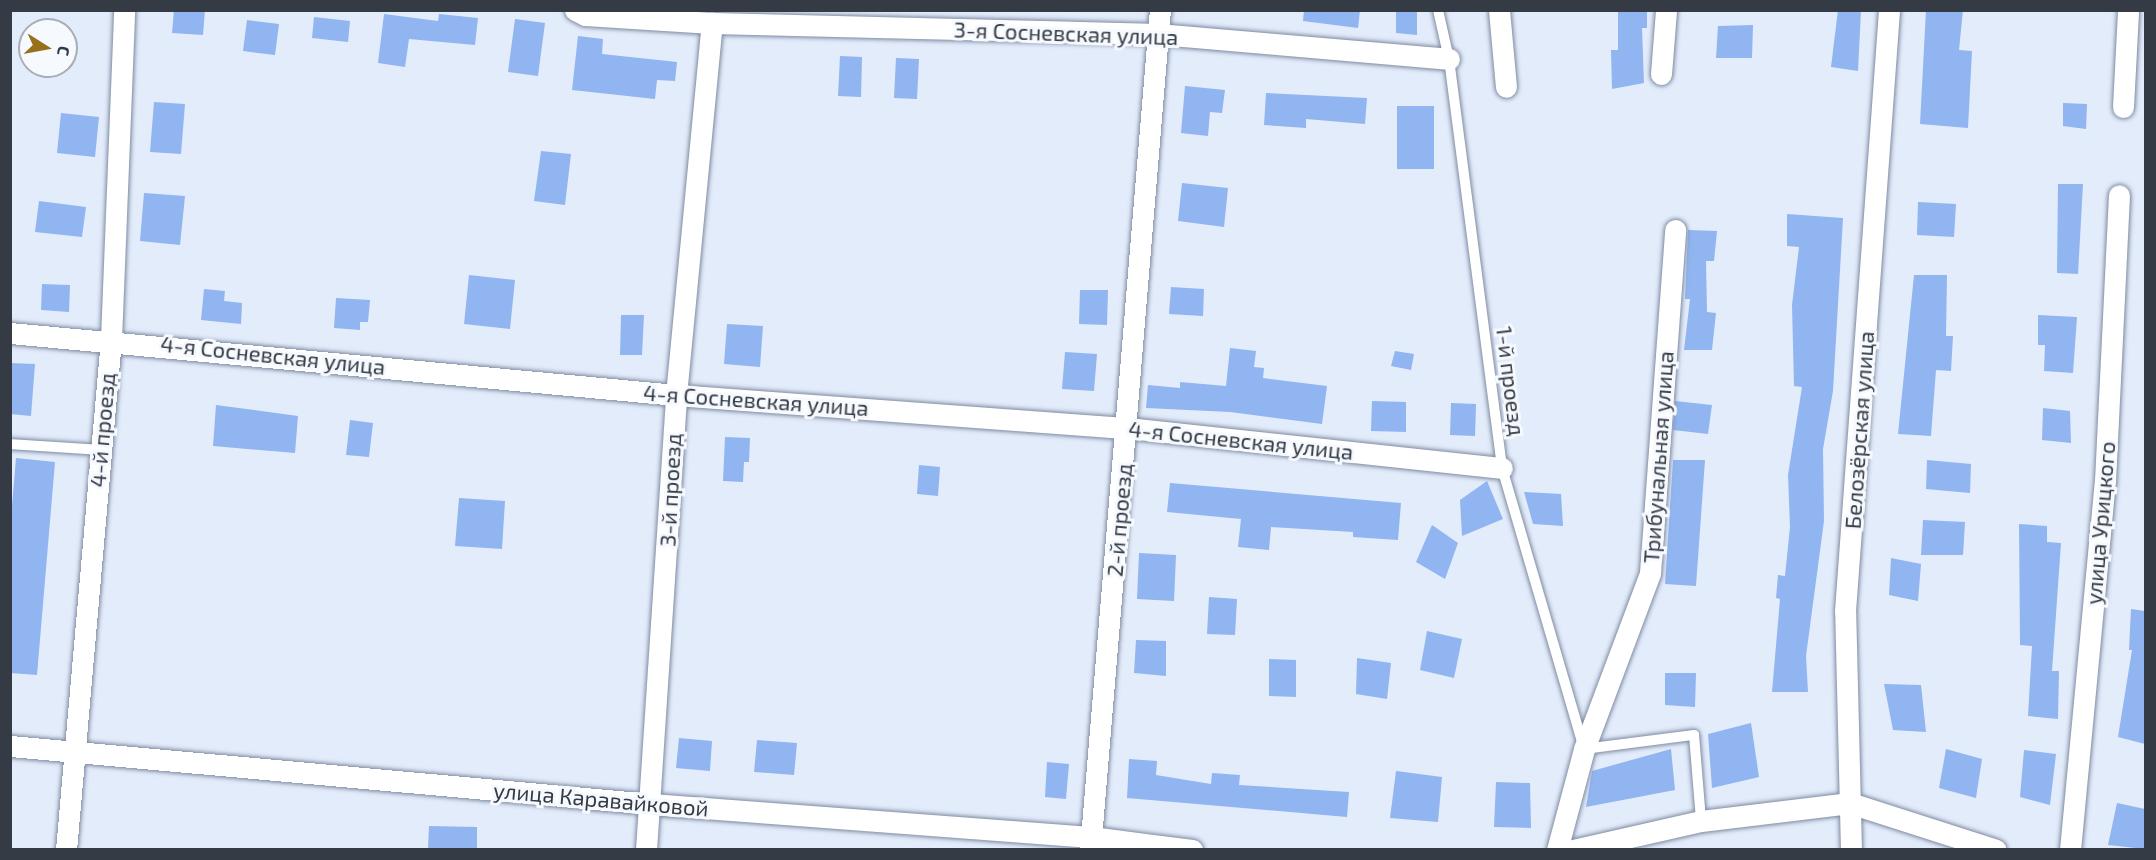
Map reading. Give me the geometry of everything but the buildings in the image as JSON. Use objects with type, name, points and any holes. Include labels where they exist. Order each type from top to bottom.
[{"type":"street","name":"4-й проезд","points":[[66,849],[111,339],[124,10]]},
{"type":"street","name":"3-я Сосневская улица","points":[[574,10],[585,15],[712,23],[1159,34],[1449,59]]},
{"type":"street","name":"2-й проезд","points":[[1090,843],[1128,428],[1160,10]]},
{"type":"street","points":[[1499,10],[1506,87]]},
{"type":"street","points":[[1661,74],[1666,10]]},
{"type":"street","name":"Белозёрская улица","points":[[1851,849],[1845,611],[1889,10]]},
{"type":"street","points":[[2123,106],[2128,10]]},
{"type":"street","name":"3-й проезд","points":[[646,849],[651,804],[676,395],[712,23]]},
{"type":"street","name":"улица Урицкого","points":[[2070,849],[2105,481],[2119,195]]},
{"type":"street","name":"Трибунальная улица","points":[[1557,849],[1584,749],[1650,573],[1675,230]]},
{"type":"street","name":"4-я Сосневская улица","points":[[10,333],[111,339],[676,395],[1128,428],[1502,468]]},
{"type":"street","name":"улица Каравайковой","points":[[10,746],[1090,843],[1192,849]]},
{"type":"street","points":[[1573,849],[1701,821],[1850,803],[1996,849]]},
{"type":"lane","name":"1-й проезд","points":[[1438,10],[1449,59],[1502,468],[1584,749]]},
{"type":"lane","points":[[10,444],[100,450]]},
{"type":"lane","points":[[1584,749],[1694,735],[1701,821]]}]
